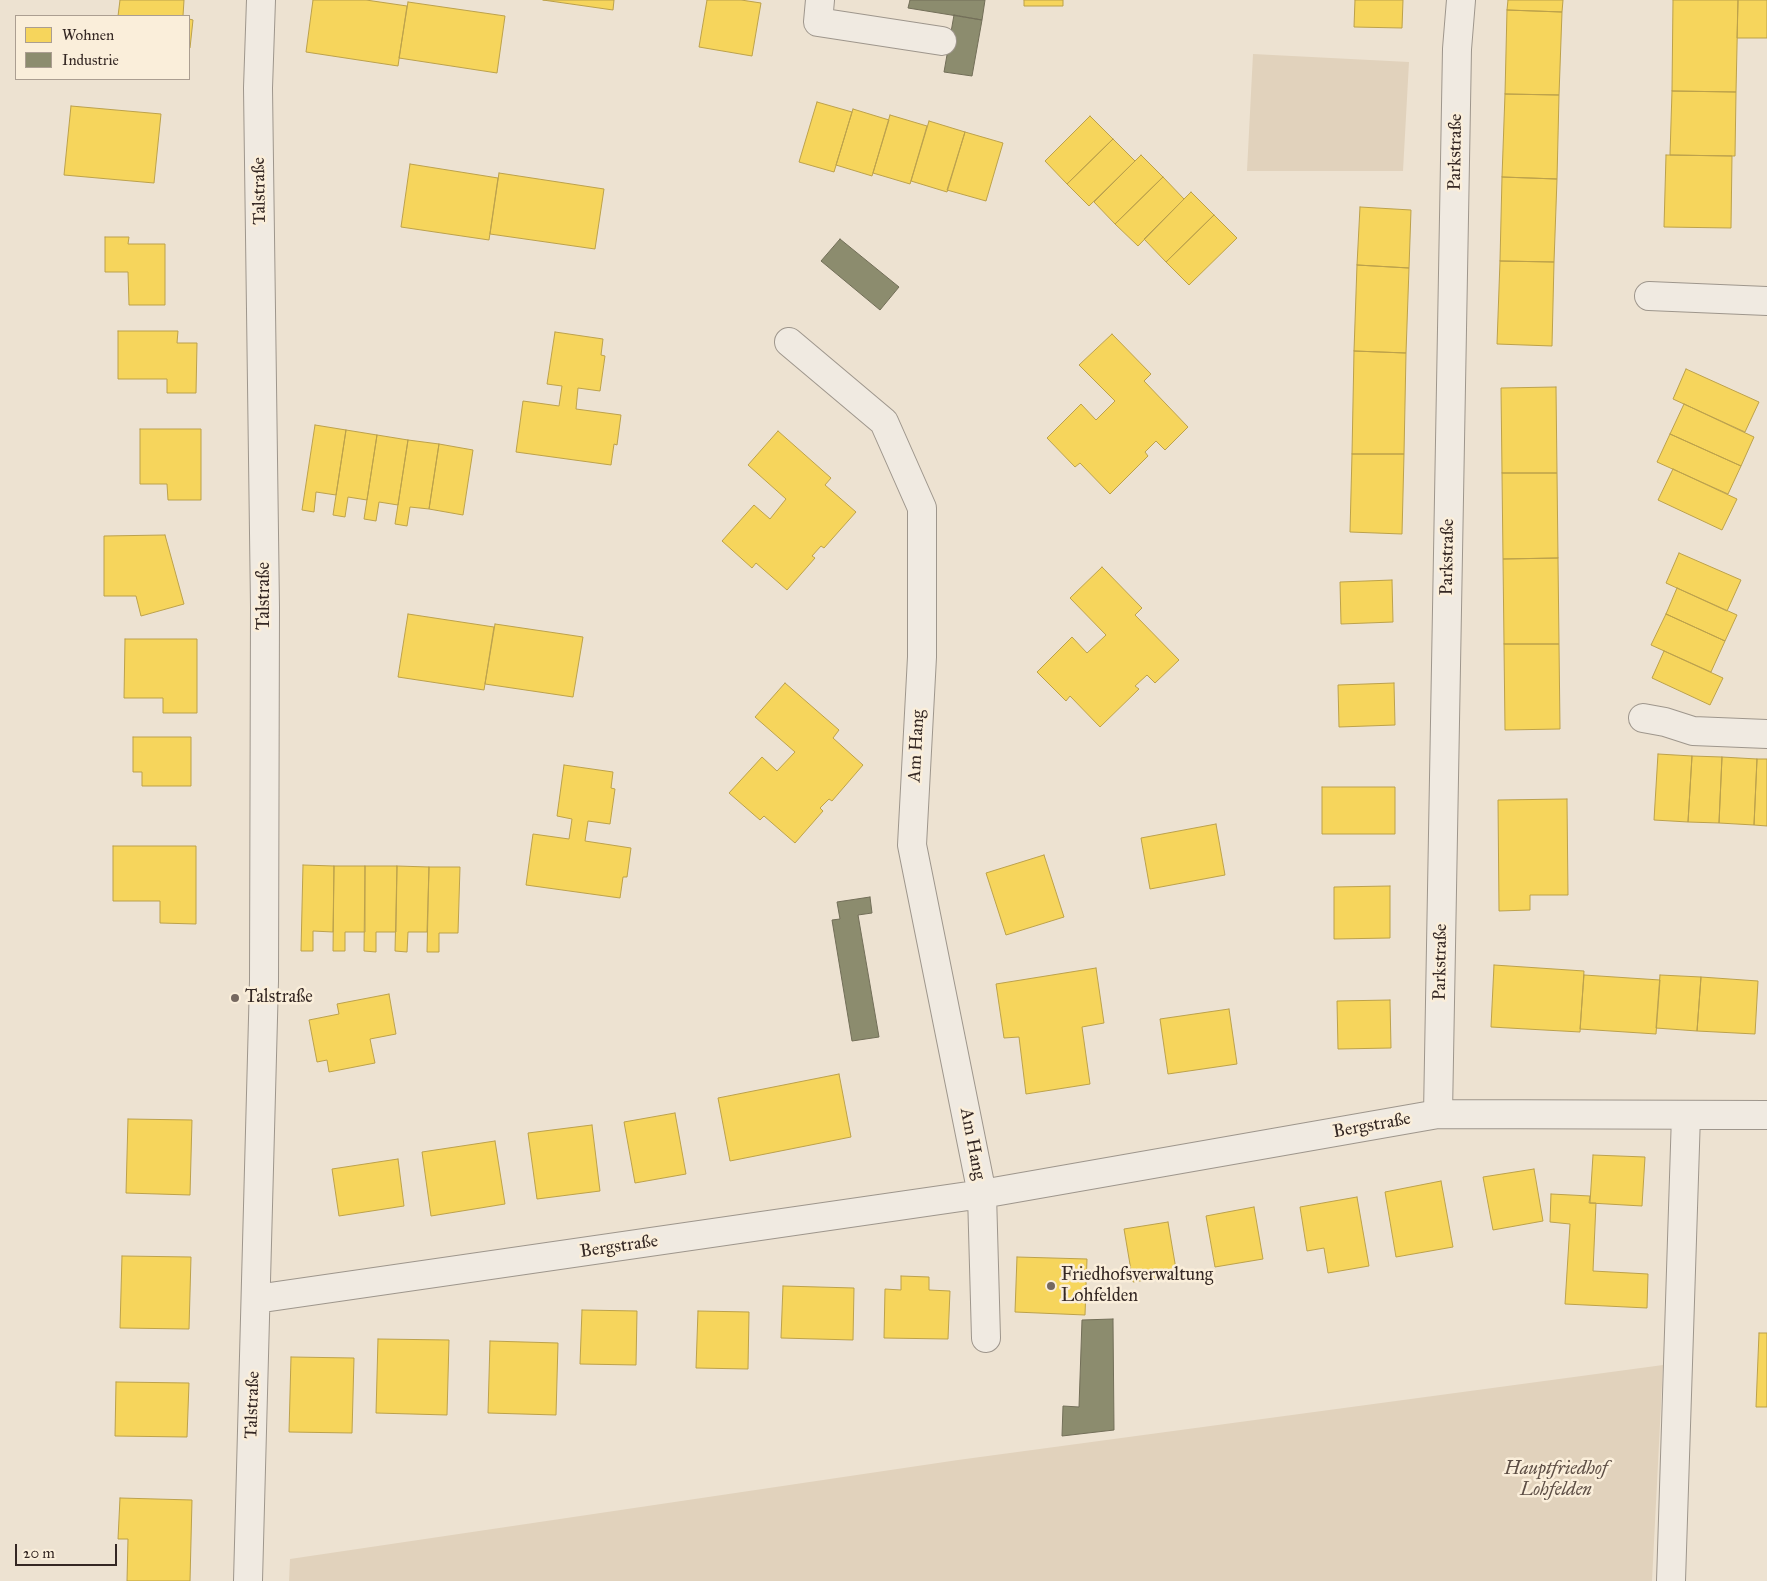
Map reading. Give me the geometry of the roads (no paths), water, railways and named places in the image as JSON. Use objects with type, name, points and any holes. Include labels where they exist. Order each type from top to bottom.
[{"type":"street","name":"Talstraße","points":[[248,1581],[264,981],[265,597],[258,97],[261,0]]},
{"type":"street","name":"Parkstraße","points":[[1438,1114],[1457,59],[1461,0]]},
{"type":"street","points":[[819,11],[942,41]]},
{"type":"street","points":[[1649,296],[1767,301]]},
{"type":"street","name":"Am Hang","points":[[789,342],[884,422],[922,508],[922,656],[912,845],[982,1194]]},
{"type":"street","points":[[1643,718],[1665,722],[1693,731],[1767,734]]},
{"type":"street","name":"Bergstraße","points":[[256,1299],[982,1194],[1438,1114],[1767,1115]]},
{"type":"street","points":[[1671,1581],[1686,1115]]},
{"type":"street","points":[[982,1194],[986,1338]]},
{"type":"place","name":"Talstraße","points":[[235,998]]},
{"type":"place","name":"Friedhofsverwaltung Lohfelden","points":[[1051,1286]]},
{"type":"park label","name":"Hauptfriedhof Lohfelden","points":[[1556,1480]]}]
